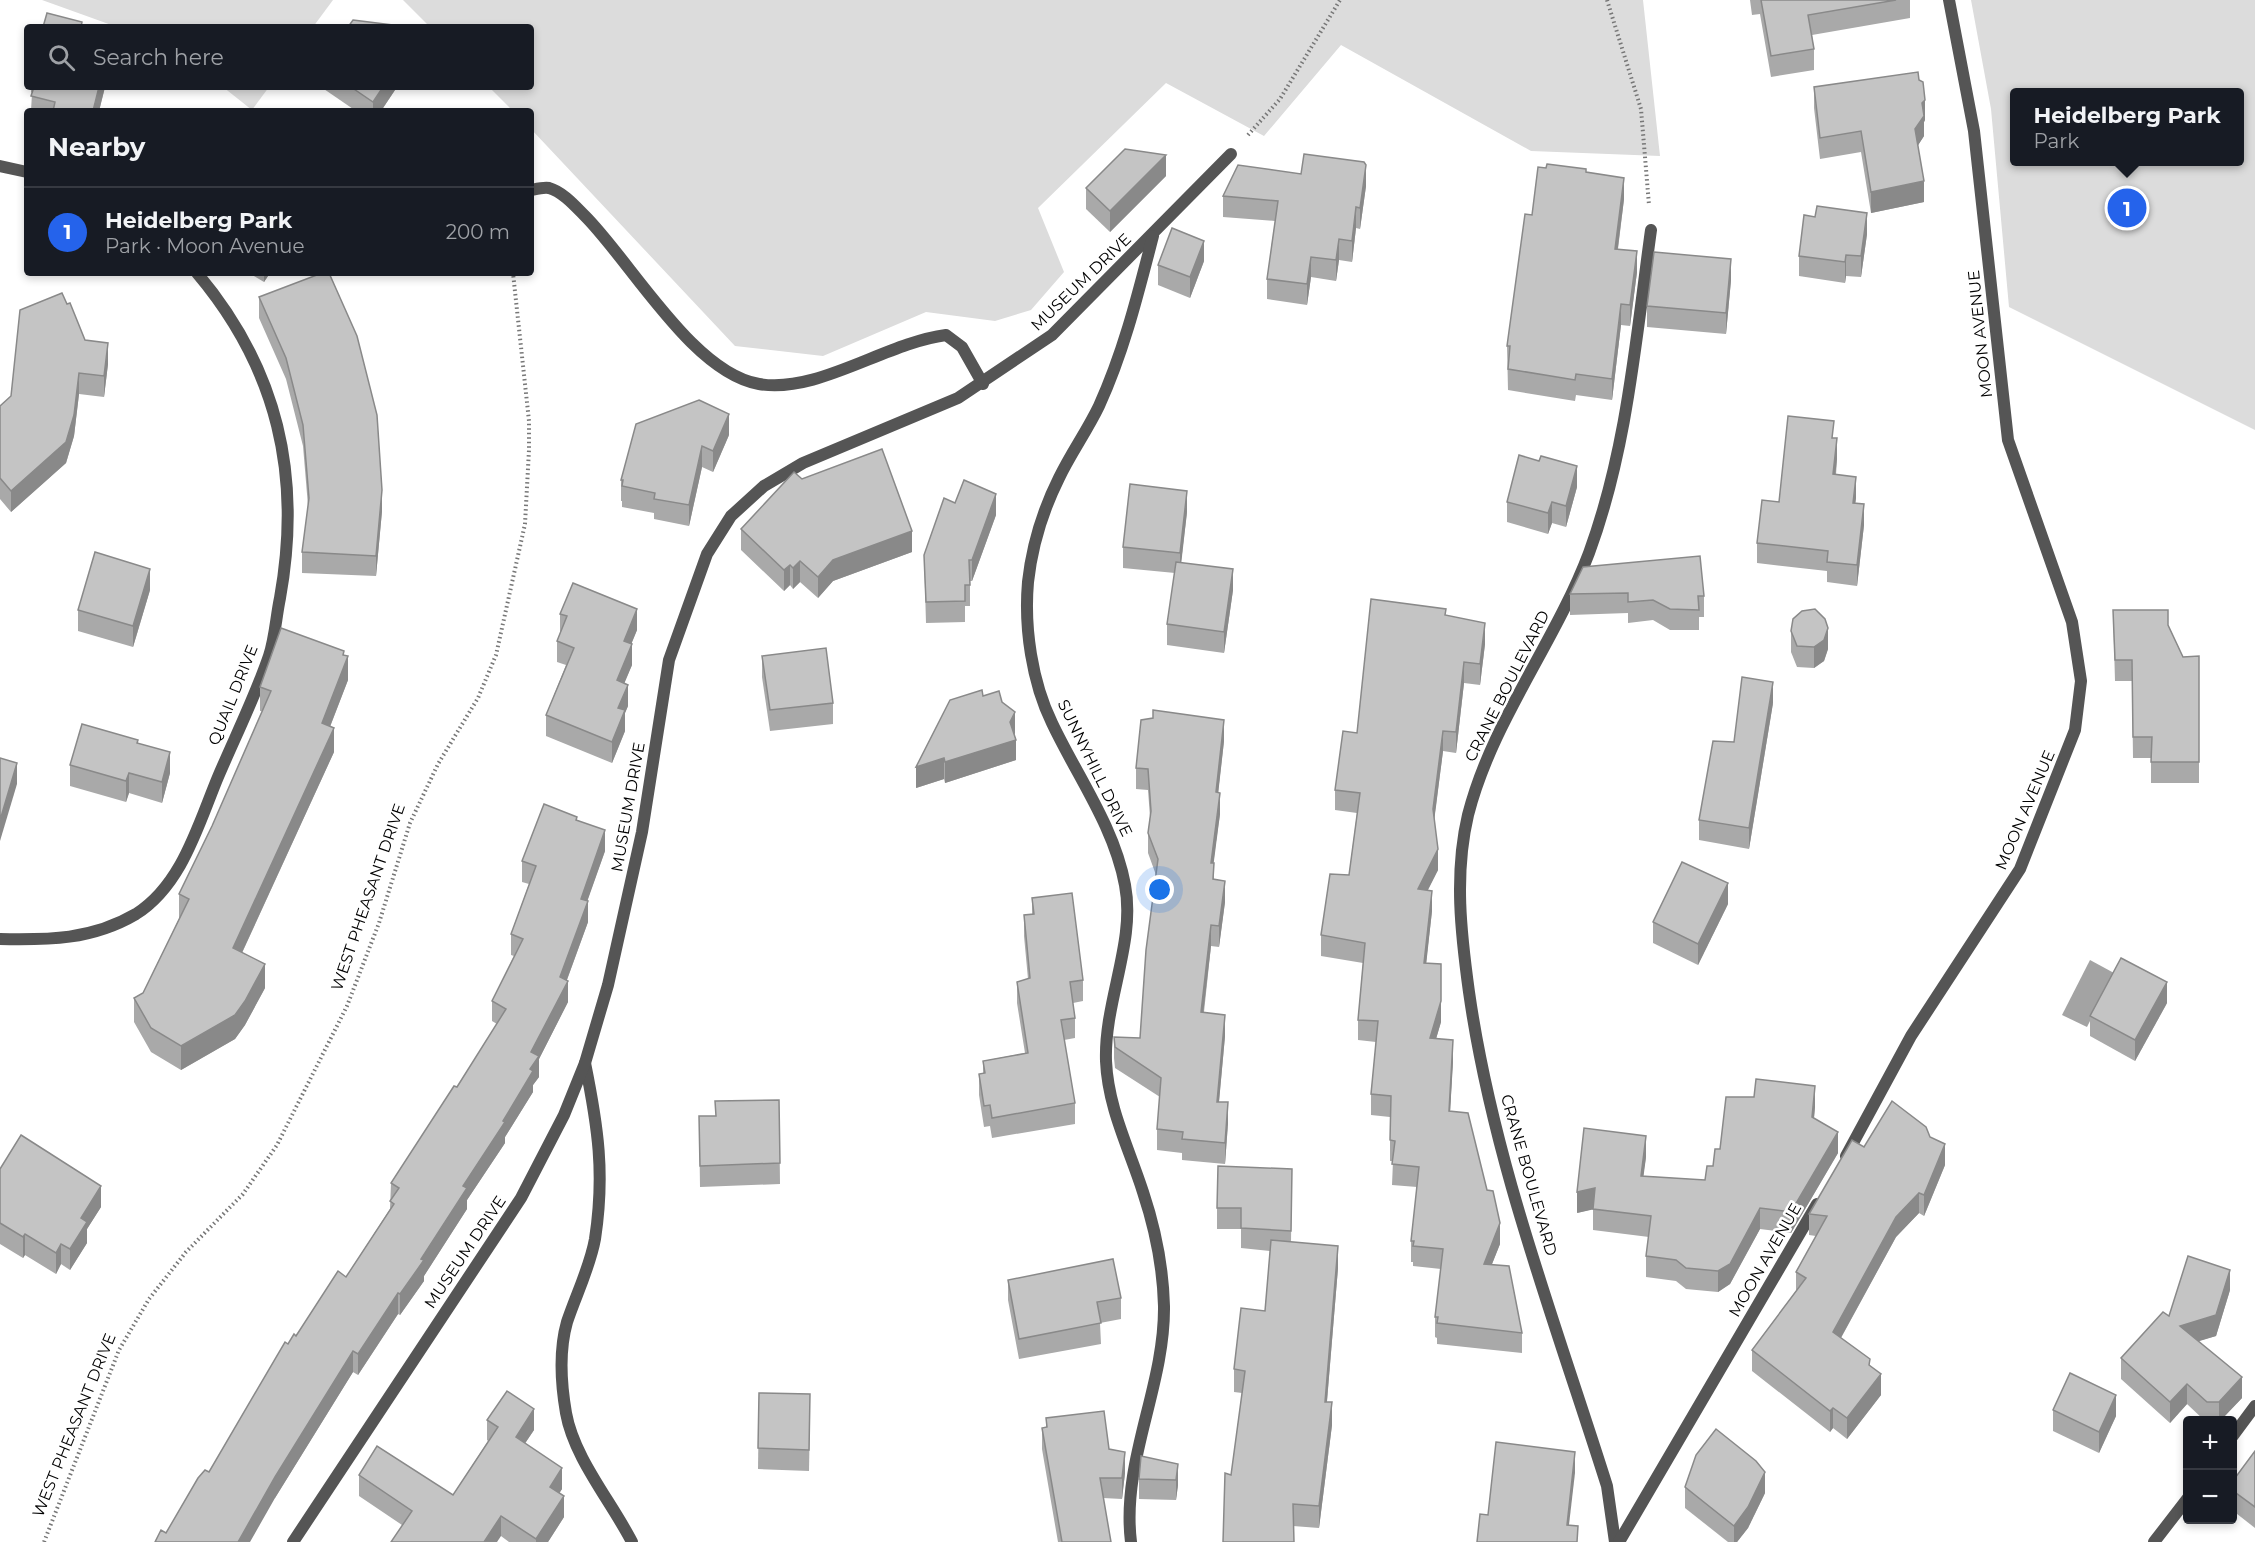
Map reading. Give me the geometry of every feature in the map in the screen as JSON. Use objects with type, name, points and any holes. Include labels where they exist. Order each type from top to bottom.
[{"type":"street","name":"MOON AVENUE","points":[[1841,1164],[1911,1036],[2020,869],[2075,730],[2081,681],[2072,622],[2008,440],[1974,131],[1949,0]]},
{"type":"street","name":"MUSEUM DRIVE","points":[[293,1542],[521,1198],[564,1114],[585,1063],[608,985],[642,832],[669,660],[707,554],[731,516],[764,486],[803,463],[948,403],[983,384],[1052,335],[1154,235],[1231,154]]},
{"type":"street","points":[[0,166],[24,171]]},
{"type":"street","points":[[534,190],[548,188],[569,200],[596,227],[697,349],[723,371],[757,384],[789,386],[921,338],[946,335],[962,346],[983,384]]},
{"type":"street","name":"CRANE BOULEVARD","points":[[1617,1542],[1607,1486],[1501,1151],[1475,1032],[1461,934],[1460,876],[1468,818],[1485,761],[1560,617],[1589,553],[1612,476],[1628,395],[1651,230]]},
{"type":"street","name":"SUNNYHILL DRIVE","points":[[1131,1542],[1128,1523],[1132,1472],[1160,1362],[1164,1307],[1159,1251],[1143,1192],[1114,1114],[1106,1061],[1109,1008],[1126,934],[1126,888],[1113,842],[1050,719],[1037,681],[1028,627],[1028,583],[1038,529],[1058,478],[1098,407],[1126,338],[1154,235]]},
{"type":"street","name":"QUAIL DRIVE","points":[[0,939],[54,940],[99,931],[136,913],[166,888],[188,850],[269,655],[288,552],[289,493],[278,429],[263,379],[233,320],[198,276]]},
{"type":"street","points":[[585,1063],[596,1122],[602,1184],[594,1243],[566,1325],[561,1370],[566,1415],[583,1460],[614,1506],[632,1542]]},
{"type":"street","name":"MOON AVENUE","points":[[1617,1542],[1823,1194]]},
{"type":"street","points":[[2237,1430],[2255,1406]]},
{"type":"street","points":[[2154,1542],[2183,1503]]},
{"type":"path","points":[[1231,154],[1280,99],[1340,0]]},
{"type":"path","points":[[1607,0],[1641,109],[1651,230]]},
{"type":"path","name":"WEST PHEASANT DRIVE","points":[[44,1542],[119,1350],[148,1299],[186,1252],[243,1194],[277,1145],[347,1006],[379,923],[410,823],[438,764],[478,698],[496,655],[525,524],[529,450],[529,421],[513,276]]},
{"type":"shaded area","points":[[42,0],[333,0],[315,24],[109,24]]},
{"type":"shaded area","points":[[403,0],[1643,0],[1660,156],[1531,151],[1341,45],[1264,136],[1166,83],[1038,208],[1064,272],[1031,310],[995,321],[926,312],[823,356],[735,346],[534,132],[534,108],[510,108],[492,90],[534,90],[534,24],[427,24]]},
{"type":"shaded area","points":[[1971,0],[2255,0],[2255,430],[2009,307],[1991,109]]},
{"type":"shaded area","points":[[227,90],[267,90],[253,108],[249,108]]},
{"type":"shaded area","points":[[2090,960],[2114,973],[2087,1027],[2062,1015]]},
{"type":"building","points":[[1761,0],[1896,0],[1808,15],[1814,49],[1771,56]]},
{"type":"building","points":[[47,13],[82,22],[82,24],[44,24]]},
{"type":"building","points":[[353,20],[385,24],[350,24]]},
{"type":"building","points":[[1918,72],[1919,80],[1923,82],[1925,100],[1922,103],[1924,116],[1915,129],[1924,181],[1871,192],[1861,131],[1820,138],[1814,87]]},
{"type":"building","points":[[33,90],[98,90],[94,108],[54,108],[55,102],[31,96]]},
{"type":"building","points":[[355,90],[381,90],[373,102]]},
{"type":"building","points":[[1125,149],[1166,155],[1110,211],[1086,188]]},
{"type":"building","points":[[1304,154],[1364,162],[1366,165],[1360,208],[1356,207],[1352,241],[1339,239],[1336,260],[1311,257],[1307,284],[1267,279],[1278,201],[1223,196],[1238,165],[1301,174]]},
{"type":"building","points":[[1547,164],[1586,169],[1586,172],[1624,178],[1615,249],[1637,251],[1630,305],[1621,304],[1612,379],[1576,374],[1575,380],[1508,369],[1510,346],[1507,346],[1525,214],[1532,215],[1538,167],[1546,168]]},
{"type":"building","points":[[1817,206],[1867,213],[1861,256],[1846,255],[1845,262],[1799,256],[1804,215],[1815,217]]},
{"type":"building","points":[[1172,228],[1204,241],[1190,277],[1158,265]]},
{"type":"building","points":[[1654,252],[1731,259],[1726,313],[1647,306]]},
{"type":"building","points":[[314,276],[330,276],[357,336],[377,415],[382,490],[376,556],[302,552],[309,498],[303,425],[286,358],[259,297]]},
{"type":"building","points":[[62,293],[67,304],[70,303],[85,340],[108,343],[104,376],[79,373],[74,415],[66,442],[11,491],[0,478],[0,406],[11,396],[20,310]]},
{"type":"building","points":[[699,400],[729,414],[713,451],[702,446],[689,505],[654,499],[655,493],[622,486],[623,480],[621,480],[636,424]]},
{"type":"building","points":[[1788,416],[1834,421],[1832,438],[1837,438],[1833,474],[1856,477],[1853,503],[1864,504],[1857,565],[1827,562],[1828,551],[1757,543],[1762,500],[1779,502]]},
{"type":"building","points":[[882,449],[912,531],[833,560],[818,577],[800,561],[793,568],[790,565],[784,570],[741,529],[794,472],[802,479]]},
{"type":"building","points":[[1519,455],[1539,461],[1541,456],[1577,466],[1566,506],[1552,502],[1548,513],[1507,502]]},
{"type":"building","points":[[964,480],[996,494],[972,560],[969,560],[970,585],[965,585],[965,601],[926,602],[924,555],[944,498],[955,503]]},
{"type":"building","points":[[1130,484],[1187,491],[1180,553],[1123,547]]},
{"type":"building","points":[[95,552],[150,569],[133,626],[78,610]]},
{"type":"building","points":[[1700,556],[1704,596],[1698,596],[1699,610],[1670,609],[1653,600],[1628,602],[1628,593],[1570,594],[1583,567]]},
{"type":"building","points":[[1176,562],[1233,569],[1224,632],[1167,624]]},
{"type":"building","points":[[573,583],[637,609],[624,641],[632,644],[617,680],[628,685],[618,708],[625,710],[612,742],[546,715],[574,648],[557,641],[567,616],[560,614]]},
{"type":"building","points":[[1371,599],[1446,609],[1445,615],[1485,623],[1480,664],[1464,662],[1456,732],[1443,731],[1433,809],[1438,849],[1418,889],[1432,891],[1424,963],[1441,964],[1441,1001],[1430,1038],[1453,1040],[1449,1111],[1468,1113],[1487,1190],[1493,1191],[1500,1223],[1484,1264],[1509,1266],[1522,1333],[1437,1323],[1438,1317],[1435,1317],[1443,1249],[1413,1246],[1414,1241],[1411,1241],[1419,1167],[1392,1164],[1395,1141],[1390,1140],[1391,1096],[1371,1094],[1378,1021],[1358,1020],[1365,943],[1321,935],[1330,874],[1349,875],[1360,793],[1335,790],[1343,731],[1357,733]]},
{"type":"building","points":[[1815,609],[1825,619],[1828,628],[1824,640],[1814,647],[1797,646],[1791,631],[1793,619],[1802,611]]},
{"type":"building","points":[[2113,610],[2168,610],[2168,625],[2183,657],[2199,656],[2199,762],[2151,762],[2152,737],[2133,737],[2132,660],[2115,660]]},
{"type":"building","points":[[281,628],[344,651],[343,655],[348,656],[322,723],[334,728],[233,948],[265,964],[235,1015],[181,1046],[151,1028],[134,998],[143,993],[189,899],[179,894],[212,826],[271,691],[260,687]]},
{"type":"building","points":[[826,648],[833,703],[770,710],[762,656]]},
{"type":"building","points":[[1742,677],[1773,682],[1749,828],[1699,820],[1713,741],[1734,742]]},
{"type":"building","points":[[982,690],[983,696],[999,691],[1002,702],[1015,712],[1010,722],[1016,740],[945,762],[944,758],[916,767],[950,700]]},
{"type":"building","points":[[1153,710],[1224,720],[1216,792],[1220,793],[1211,863],[1214,863],[1213,879],[1225,881],[1219,926],[1211,925],[1201,1012],[1225,1015],[1217,1102],[1228,1102],[1225,1143],[1182,1139],[1183,1132],[1157,1129],[1161,1078],[1115,1047],[1114,1037],[1140,1038],[1146,950],[1158,859],[1148,833],[1151,811],[1148,769],[1136,768],[1141,720],[1153,718]]},
{"type":"building","points":[[82,724],[170,752],[162,782],[129,773],[126,781],[70,765]]},
{"type":"building","points":[[0,758],[17,763],[0,820]]},
{"type":"building","points":[[544,804],[577,817],[576,820],[605,830],[581,899],[588,901],[560,977],[568,981],[531,1052],[539,1056],[530,1069],[533,1071],[503,1121],[505,1122],[463,1186],[467,1188],[421,1259],[424,1260],[400,1294],[398,1293],[358,1354],[353,1351],[275,1477],[238,1542],[155,1542],[161,1530],[166,1533],[198,1478],[205,1470],[209,1472],[285,1342],[288,1344],[294,1334],[296,1336],[338,1271],[346,1277],[394,1204],[390,1201],[399,1188],[391,1183],[454,1086],[457,1087],[506,1009],[492,1001],[523,939],[511,934],[536,866],[522,861]]},
{"type":"building","points":[[1682,862],[1728,883],[1698,944],[1653,922]]},
{"type":"building","points":[[1072,893],[1083,980],[1070,982],[1075,1018],[1061,1020],[1075,1103],[992,1118],[990,1105],[984,1106],[979,1074],[985,1073],[983,1061],[1028,1053],[1017,982],[1030,978],[1024,915],[1034,914],[1032,898]]},
{"type":"building","points":[[2121,958],[2167,982],[2135,1040],[2090,1016]]},
{"type":"building","points":[[1756,1079],[1815,1086],[1812,1117],[1838,1132],[1791,1212],[1760,1208],[1730,1264],[1718,1271],[1686,1268],[1676,1260],[1646,1256],[1651,1216],[1593,1209],[1595,1188],[1577,1192],[1584,1128],[1646,1136],[1641,1176],[1705,1180],[1707,1166],[1713,1166],[1715,1149],[1720,1149],[1726,1097],[1754,1097]]},
{"type":"building","points":[[779,1100],[780,1163],[700,1166],[699,1116],[716,1116],[715,1101]]},
{"type":"building","points":[[1892,1101],[1926,1127],[1930,1137],[1945,1144],[1924,1195],[1919,1193],[1896,1217],[1833,1332],[1870,1359],[1869,1365],[1881,1374],[1847,1418],[1833,1408],[1830,1411],[1752,1350],[1806,1278],[1796,1272],[1827,1216],[1809,1214],[1852,1140],[1864,1147]]},
{"type":"building","points":[[21,1135],[101,1186],[81,1218],[87,1222],[70,1249],[61,1244],[56,1253],[25,1234],[23,1237],[0,1223],[0,1169]]},
{"type":"building","points":[[1218,1166],[1292,1169],[1291,1231],[1241,1228],[1241,1208],[1217,1208]]},
{"type":"building","points":[[1271,1240],[1338,1246],[1325,1402],[1332,1402],[1319,1506],[1293,1504],[1294,1542],[1223,1542],[1225,1473],[1231,1475],[1245,1371],[1234,1369],[1241,1308],[1265,1311]]},
{"type":"building","points":[[2188,1256],[2230,1270],[2216,1315],[2180,1326],[2242,1377],[2219,1402],[2207,1402],[2187,1384],[2170,1402],[2121,1358],[2163,1312],[2169,1316]]},
{"type":"building","points":[[1113,1259],[1121,1298],[1097,1302],[1101,1323],[1019,1339],[1008,1280]]},
{"type":"building","points":[[2070,1373],[2116,1395],[2099,1432],[2053,1410]]},
{"type":"building","points":[[507,1391],[534,1409],[516,1437],[562,1468],[550,1487],[564,1496],[536,1539],[501,1516],[484,1542],[391,1542],[412,1511],[359,1475],[377,1446],[453,1495],[498,1427],[487,1420]]},
{"type":"building","points":[[759,1393],[810,1394],[809,1450],[758,1448]]},
{"type":"building","points":[[1104,1411],[1109,1449],[1125,1452],[1122,1478],[1100,1478],[1111,1542],[1062,1542],[1042,1428],[1047,1427],[1046,1418]]},
{"type":"building","points":[[1716,1429],[1756,1461],[1765,1472],[1748,1507],[1734,1526],[1685,1487],[1696,1455]]},
{"type":"building","points":[[1496,1442],[1575,1452],[1567,1525],[1578,1526],[1577,1542],[1477,1542],[1480,1514],[1488,1515]]},
{"type":"building","points":[[2255,1451],[2255,1507],[2237,1494],[2237,1475]]},
{"type":"building","points":[[1141,1456],[1178,1464],[1176,1480],[1139,1479]]},
{"type":"place","name":"Heidelberg Park","points":[[2127,208]]}]
